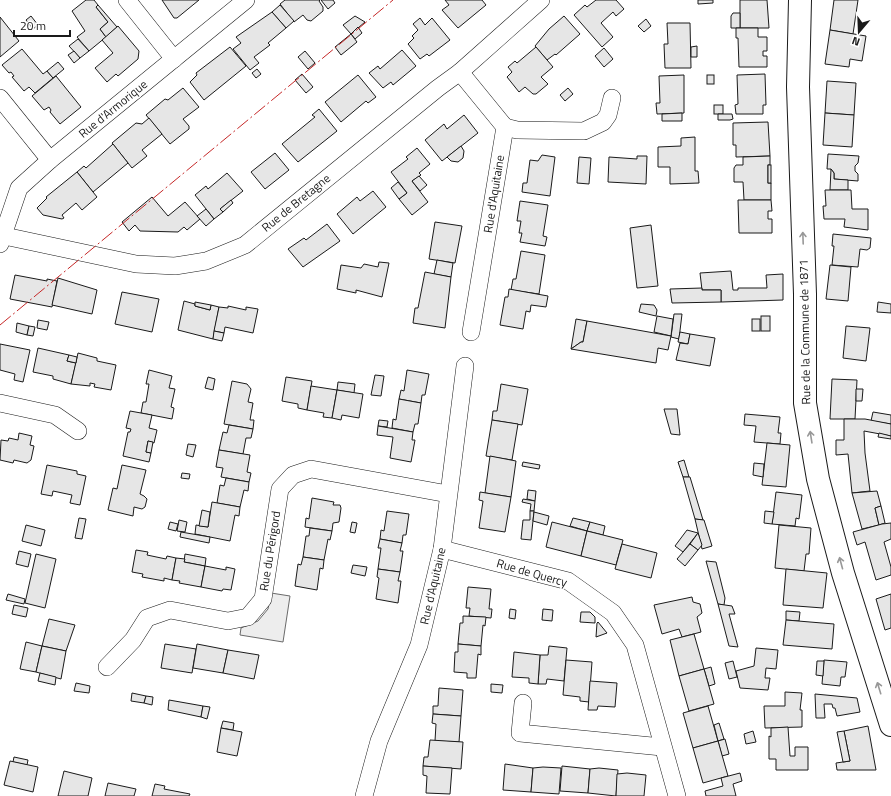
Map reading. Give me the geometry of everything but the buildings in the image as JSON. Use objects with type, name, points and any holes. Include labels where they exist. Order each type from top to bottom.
[{"type":"street","points":[[127,0],[174,59]]},
{"type":"street","name":"Rue d'Armorique","points":[[1,238],[19,188],[50,160],[246,0]]},
{"type":"street","name":"Rue de Bretagne","points":[[1,238],[136,264],[175,266],[206,261],[245,245],[438,88],[460,72],[541,0]]},
{"type":"street","name":"Rue de la Commune de 1871","points":[[800,0],[798,87],[805,294],[805,403],[818,479],[843,573],[891,725]]},
{"type":"street","points":[[460,72],[505,127],[518,130],[584,131],[603,122],[608,115],[612,98]]},
{"type":"street","points":[[0,98],[50,160]]},
{"type":"street","name":"Rue d'Aquitaine","points":[[471,332],[505,127]]},
{"type":"street","name":"Rue d'Aquitaine","points":[[364,796],[379,741],[419,645],[442,549],[464,366]]},
{"type":"street","points":[[0,403],[55,415],[78,431]]},
{"type":"street","name":"Rue du Périgord","points":[[107,667],[133,640],[147,618],[170,610],[228,621],[248,617],[263,598],[280,489],[292,475],[311,469],[448,494]]},
{"type":"street","name":"Rue de Quercy","points":[[442,549],[568,581],[613,613],[635,645],[677,796]]},
{"type":"street","points":[[523,704],[520,733],[662,746]]},
{"type":"shaded area","points":[[271,593],[290,596],[283,642],[240,635],[241,628],[258,621],[268,609]]},
{"type":"power","points":[[0,325],[393,0]]}]
